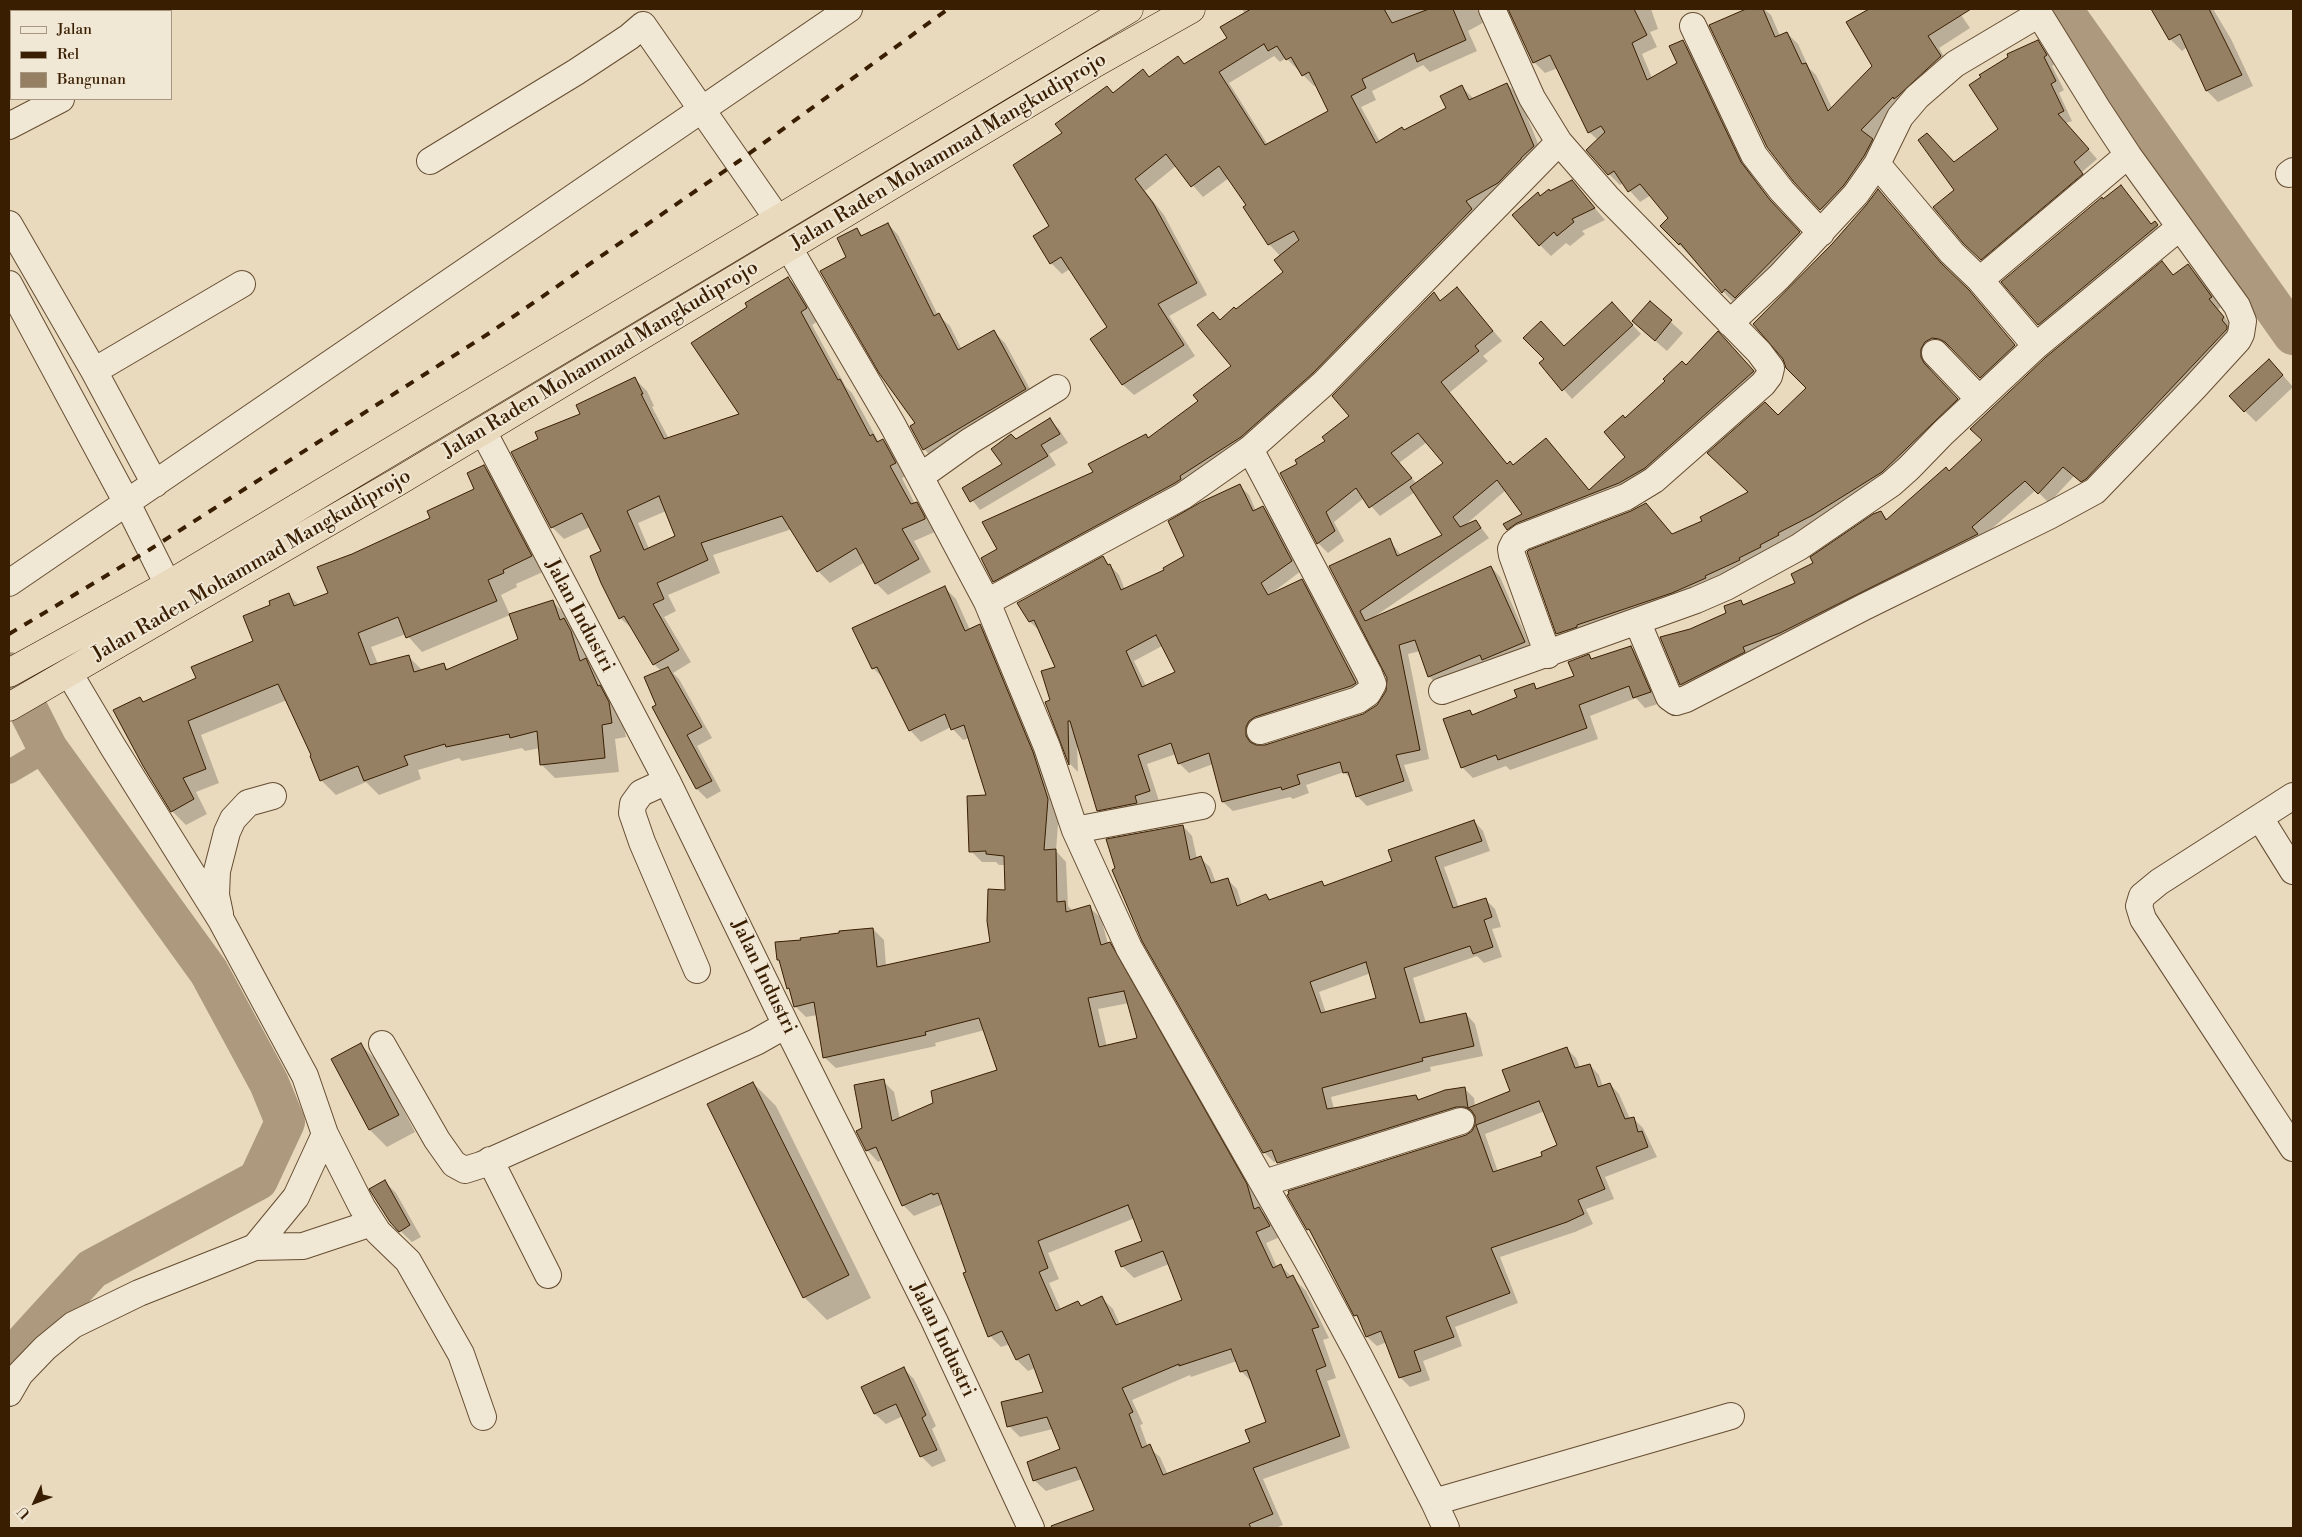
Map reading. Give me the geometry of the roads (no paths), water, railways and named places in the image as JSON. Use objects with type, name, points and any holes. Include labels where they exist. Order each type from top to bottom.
[{"type":"highway","name":"Jalan Raden Mohammad Mangkudiprojo","points":[[9,673],[168,585],[777,218],[1129,9]]},
{"type":"highway","name":"Jalan Raden Mohammad Mangkudiprojo","points":[[9,707],[483,431],[1097,62],[1191,9]]},
{"type":"street","points":[[9,583],[849,9]]},
{"type":"street","points":[[1492,9],[1532,98],[1559,142],[1607,197],[1772,368],[1762,384],[1666,471],[1639,490],[1611,504],[1522,537],[1513,544],[1512,555],[1548,655]]},
{"type":"street","points":[[1637,621],[1664,688],[1673,700],[1681,701],[2095,491],[2231,349],[2242,334],[2243,322],[2238,306],[2128,155],[2037,11],[1955,64],[1917,97],[1900,117],[1877,164],[1856,194],[1821,233],[1730,323]]},
{"type":"street","points":[[430,161],[568,78],[629,37],[651,17],[703,110],[777,218]]},
{"type":"street","points":[[1693,26],[1754,155],[1782,191],[1821,233]]},
{"type":"street","points":[[9,126],[59,100]]},
{"type":"street","points":[[987,602],[1184,496],[1250,449],[1330,378],[1559,142]]},
{"type":"street","points":[[1980,280],[2128,155]]},
{"type":"street","points":[[1877,164],[1952,253],[1980,280],[2036,346]]},
{"type":"street","points":[[9,224],[94,371],[155,484]]},
{"type":"street","points":[[1442,691],[1548,655],[1696,600],[1726,587],[1799,547],[1897,478],[2036,346],[2180,227]]},
{"type":"street","points":[[789,248],[921,476],[987,602],[1048,747],[1075,830],[1129,948],[1264,1183],[1359,1356],[1446,1528]]},
{"type":"street","points":[[9,284],[127,503],[168,585]]},
{"type":"street","points":[[94,371],[242,284]]},
{"type":"street","points":[[1935,353],[1979,399]]},
{"type":"street","points":[[921,476],[970,441],[1057,388]]},
{"type":"street","name":"Jalan Industri","points":[[483,431],[667,781],[786,1025],[930,1312],[1024,1527]]},
{"type":"street","points":[[1250,449],[1370,674],[1373,684],[1368,693],[1358,700],[1260,731]]},
{"type":"street","points":[[62,677],[221,920],[304,1076],[325,1134],[362,1208],[372,1223],[408,1261],[461,1354],[483,1416]]},
{"type":"street","points":[[667,781],[638,795],[633,804],[632,813],[642,842],[697,970]]},
{"type":"street","points":[[221,920],[216,895],[217,871],[227,832],[233,819],[248,803],[273,796]]},
{"type":"street","points":[[2290,1137],[2143,918],[2138,906],[2142,896],[2159,882],[2293,796]]},
{"type":"street","points":[[1075,830],[1202,806]]},
{"type":"street","points":[[2260,818],[2293,870]]},
{"type":"street","points":[[382,1044],[437,1140],[456,1166],[467,1170],[756,1042],[786,1025]]},
{"type":"street","points":[[1264,1183],[1461,1121]]},
{"type":"street","points":[[255,1247],[296,1197],[325,1134]]},
{"type":"street","points":[[490,1160],[548,1275]]},
{"type":"street","points":[[9,1393],[20,1374],[73,1325],[139,1293],[255,1247],[303,1246],[372,1223]]},
{"type":"street","points":[[1434,1502],[1730,1416]]},
{"type":"waterway","points":[[2062,9],[2293,335]]},
{"type":"waterway","points":[[9,672],[48,749],[209,972],[269,1083],[285,1122],[258,1180],[92,1269],[9,1360]]},
{"type":"waterway","points":[[9,772],[48,749]]},
{"type":"railway","points":[[9,634],[149,550],[491,332],[739,161],[948,9]]}]
